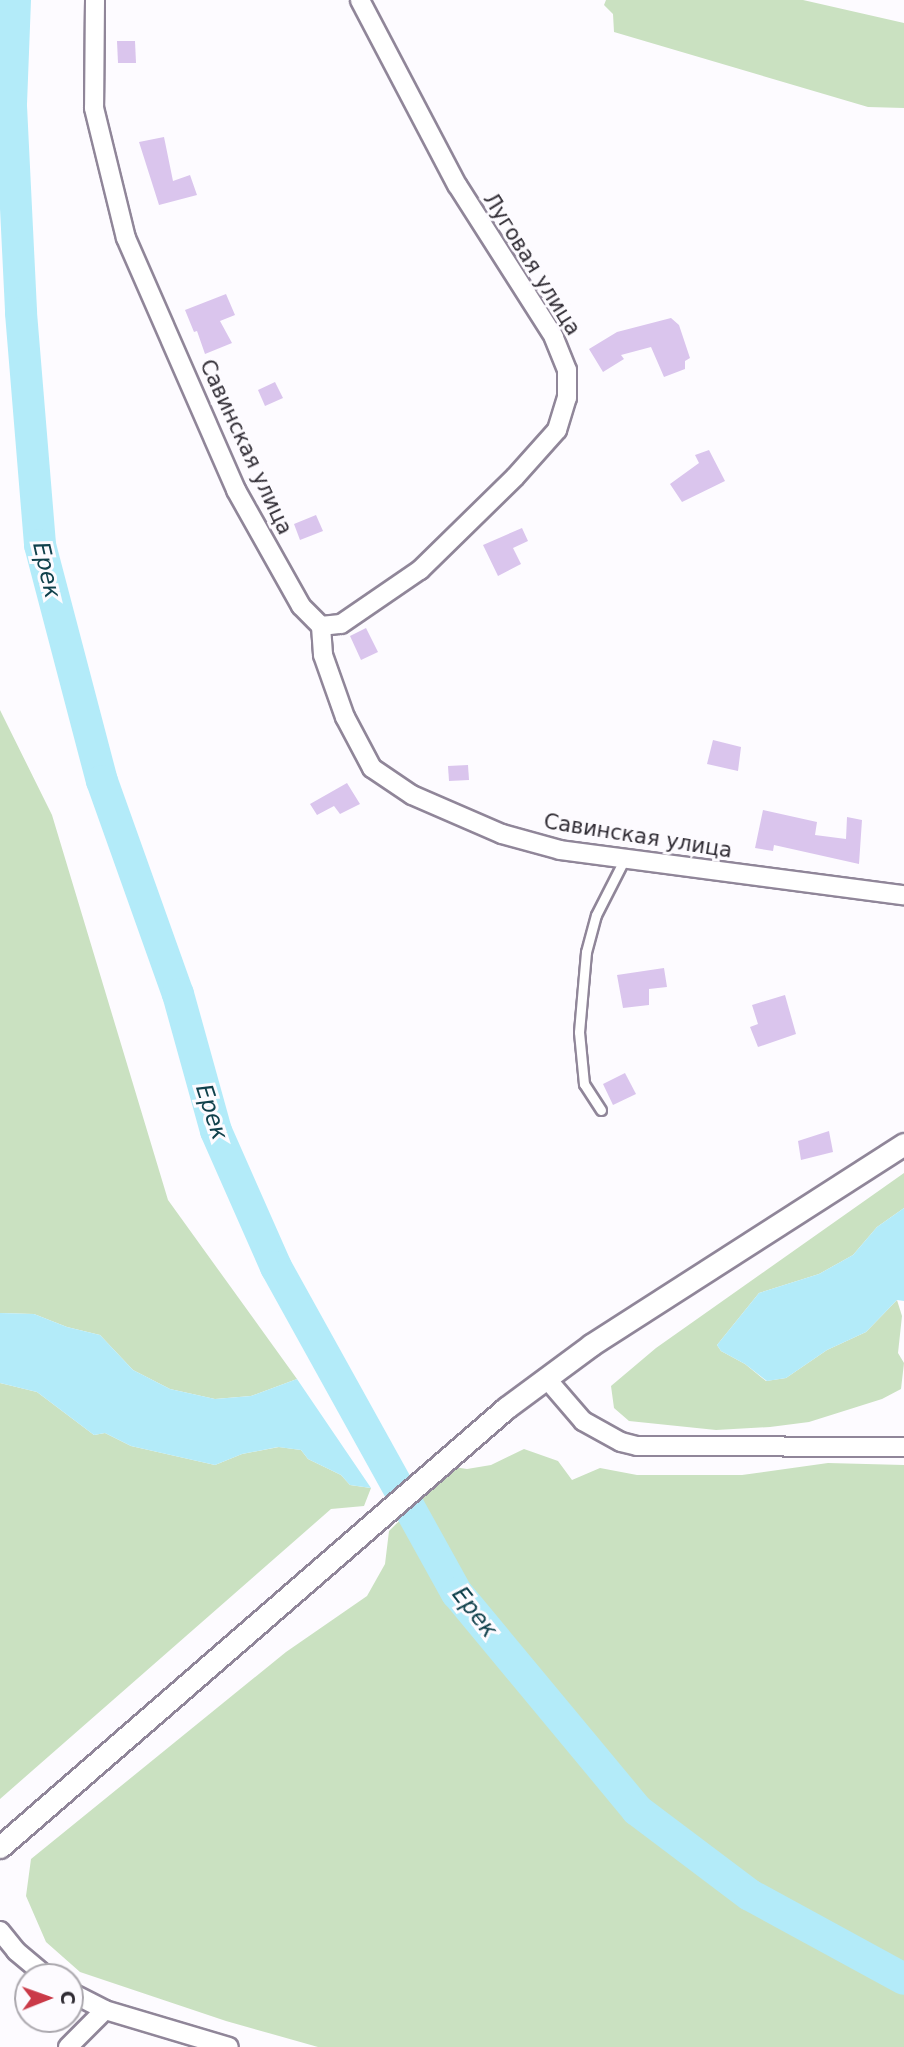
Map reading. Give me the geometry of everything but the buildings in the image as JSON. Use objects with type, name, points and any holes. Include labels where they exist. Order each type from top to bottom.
[{"type":"street","name":"Савинская улица","points":[[95,0],[94,108],[126,238],[236,490],[301,606],[321,626],[323,655],[345,717],[372,768],[412,795],[502,834],[560,850],[904,895]]},
{"type":"street","name":"Луговая улица","points":[[321,626],[341,624],[420,570],[515,477],[557,430],[567,398],[567,370],[554,337],[457,186],[360,0]]},
{"type":"street","points":[[0,1847],[463,1443],[546,1378],[904,1144]]},
{"type":"street","points":[[546,1378],[583,1421],[621,1442],[637,1446],[904,1447]]},
{"type":"street","points":[[0,1931],[16,1951],[30,1963]]},
{"type":"street","points":[[84,1999],[105,2010],[229,2047]]},
{"type":"street","points":[[68,2047],[105,2010]]},
{"type":"lane","points":[[601,1110],[584,1084],[579,1032],[586,952],[596,915],[624,860]]},
{"type":"green space","points":[[606,0],[803,0],[904,23],[904,108],[868,107],[614,32],[613,14],[604,5]]},
{"type":"green space","points":[[0,710],[52,815],[168,1200],[297,1379],[251,1396],[215,1399],[170,1389],[133,1370],[100,1335],[67,1327],[34,1314],[0,1313]]},
{"type":"green space","points":[[904,1173],[904,1208],[877,1227],[853,1255],[819,1274],[759,1293],[717,1345],[721,1351],[745,1364],[766,1381],[786,1378],[827,1350],[866,1332],[897,1300],[902,1316],[898,1353],[904,1363],[901,1389],[882,1399],[809,1422],[770,1427],[716,1430],[629,1421],[614,1408],[611,1386],[656,1348]]},
{"type":"green space","points":[[0,1383],[37,1392],[94,1435],[105,1433],[131,1446],[215,1465],[242,1454],[279,1447],[301,1450],[308,1459],[341,1475],[350,1485],[371,1488],[364,1506],[331,1509],[0,1799]]},
{"type":"green space","points":[[524,1449],[558,1461],[572,1480],[600,1468],[637,1475],[742,1475],[828,1463],[904,1465],[904,2047],[318,2047],[226,2021],[84,1973],[84,1963],[70,1963],[46,1942],[26,1896],[31,1859],[286,1652],[367,1596],[385,1564],[389,1531],[454,1467],[467,1469],[491,1465]]},
{"type":"water","points":[[904,1208],[904,1301],[897,1300],[866,1332],[827,1350],[786,1378],[767,1381],[745,1364],[721,1351],[717,1345],[759,1293],[819,1274],[853,1255],[877,1227]]},
{"type":"water","points":[[0,1313],[34,1314],[67,1327],[100,1335],[133,1370],[170,1389],[215,1399],[251,1396],[297,1379],[371,1488],[350,1485],[341,1475],[308,1459],[301,1450],[278,1447],[242,1454],[215,1465],[131,1446],[105,1433],[94,1435],[37,1392],[0,1383]]},
{"type":"waterway","name":"Ерек","points":[[15,0],[11,106],[21,313],[40,545],[102,781],[178,994],[216,1131],[276,1267],[457,1593],[637,1810],[750,1895],[904,1979]]}]
